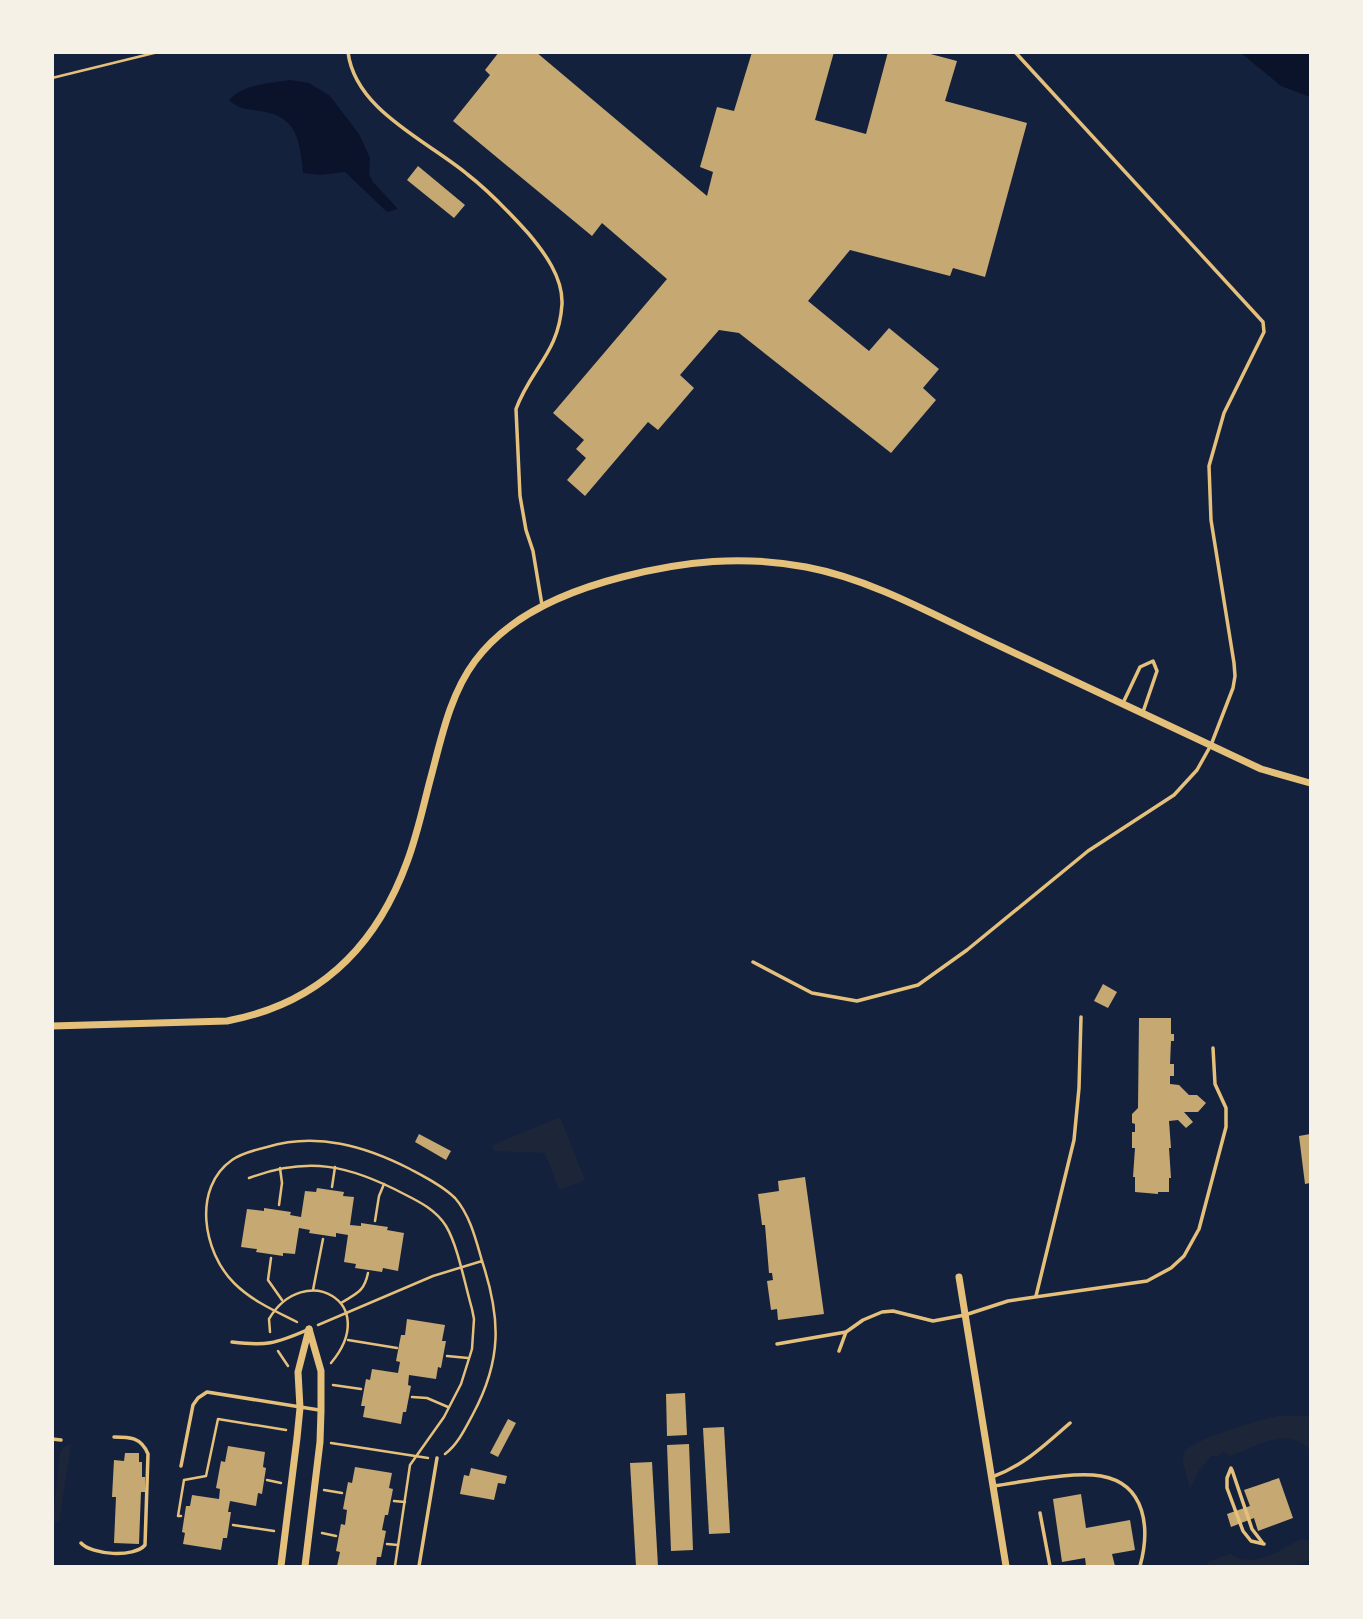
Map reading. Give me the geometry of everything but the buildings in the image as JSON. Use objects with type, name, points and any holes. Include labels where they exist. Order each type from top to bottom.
[{"type":"street","points":[[52,1026],[227,1021],[249,1017],[296,998],[340,968],[374,931],[398,886],[409,860],[440,741],[464,678],[481,653],[499,635],[542,607],[601,582],[662,566],[728,560],[806,567],[839,576],[898,598],[1261,769],[1311,783]]},
{"type":"street","points":[[959,1277],[1006,1566]]},
{"type":"street","points":[[281,1566],[300,1408],[298,1371],[309,1329]]},
{"type":"street","points":[[305,1566],[320,1441],[321,1410],[321,1371],[309,1329]]},
{"type":"lane","points":[[348,52],[354,76],[361,90],[372,102],[488,191],[542,250],[551,265],[562,300],[559,326],[553,347],[520,398],[516,409],[520,496],[542,607]]},
{"type":"lane","points":[[753,962],[812,993],[857,1001],[918,985],[967,950],[1088,851],[1174,795],[1197,770],[1226,709],[1235,676],[1211,520],[1209,466],[1224,413],[1264,332],[1263,322],[1015,52]]},
{"type":"lane","points":[[1122,704],[1140,667],[1153,661],[1157,671],[1143,713]]},
{"type":"lane","points":[[1036,1296],[1074,1140],[1081,1017]]},
{"type":"lane","points":[[776,1344],[846,1332],[863,1320],[882,1312],[893,1311],[933,1321],[965,1315],[1007,1301],[1147,1281],[1171,1268],[1184,1256],[1199,1229],[1226,1127],[1226,1108],[1215,1084],[1213,1048]]},
{"type":"lane","points":[[232,1342],[260,1345],[278,1343],[309,1329]]},
{"type":"lane","points":[[839,1351],[846,1332]]},
{"type":"lane","points":[[181,1466],[193,1405],[207,1392],[321,1410]]},
{"type":"lane","points":[[992,1482],[1031,1458],[1070,1423]]},
{"type":"lane","points":[[82,1543],[90,1550],[131,1553],[138,1552],[145,1545],[148,1454],[138,1439],[114,1437]]},
{"type":"lane","points":[[52,1439],[61,1440]]},
{"type":"lane","points":[[419,1566],[437,1458]]},
{"type":"lane","points":[[1231,1468],[1255,1536],[1264,1544],[1251,1541],[1243,1531],[1227,1488],[1231,1468]]},
{"type":"lane","points":[[992,1482],[1082,1476],[1101,1476],[1116,1480],[1136,1498],[1142,1509],[1145,1536],[1140,1566]]},
{"type":"lane","points":[[1040,1513],[1049,1566]]},
{"type":"path","points":[[52,78],[158,52]]},
{"type":"path","points":[[320,1441],[437,1458],[451,1449],[462,1436],[485,1392],[494,1366],[497,1325],[495,1304],[482,1261],[466,1215],[453,1196],[391,1160],[367,1150],[321,1140],[298,1141],[251,1151],[224,1166],[211,1186],[206,1210],[210,1239],[220,1263],[235,1284],[258,1302],[309,1329],[433,1276],[482,1261]]},
{"type":"path","points":[[249,1178],[280,1168],[309,1164],[335,1167],[384,1184],[421,1203],[439,1217],[451,1236],[474,1319],[469,1359],[450,1407],[410,1465],[395,1566]]},
{"type":"path","points":[[332,1186],[335,1167]]},
{"type":"path","points":[[279,1205],[282,1183],[280,1168]]},
{"type":"path","points":[[375,1221],[384,1184]]},
{"type":"path","points":[[313,1290],[323,1239]]},
{"type":"path","points":[[271,1258],[268,1280],[282,1300]]},
{"type":"path","points":[[341,1303],[365,1286],[368,1273]]},
{"type":"path","points":[[347,1339],[397,1348]]},
{"type":"path","points":[[447,1356],[469,1359]]},
{"type":"path","points":[[330,1385],[360,1389]]},
{"type":"path","points":[[412,1396],[427,1398],[450,1407]]},
{"type":"path","points":[[181,1516],[178,1516],[184,1480],[206,1476],[218,1419],[288,1430],[288,1438]]},
{"type":"path","points":[[208,1471],[216,1472]]},
{"type":"path","points":[[267,1480],[284,1483]]},
{"type":"path","points":[[324,1490],[342,1493]]},
{"type":"path","points":[[394,1501],[405,1502]]},
{"type":"path","points":[[233,1525],[278,1532]]},
{"type":"path","points":[[318,1532],[335,1536]]},
{"type":"path","points":[[387,1544],[398,1545]]},
{"type":"shaded area","points":[[1241,53],[1310,53],[1310,97],[1281,86]]},
{"type":"shaded area","points":[[291,80],[309,83],[330,96],[359,134],[370,158],[369,174],[373,182],[398,209],[387,212],[345,172],[321,175],[303,173],[298,140],[289,124],[272,114],[243,108],[229,100],[249,87]]},
{"type":"shaded area","points":[[560,1117],[585,1180],[559,1190],[545,1153],[494,1151],[491,1146]]},
{"type":"shaded area","points":[[1277,1416],[1308,1416],[1310,1450],[1301,1443],[1282,1438],[1261,1443],[1230,1456],[1223,1451],[1217,1457],[1212,1455],[1200,1469],[1190,1488],[1183,1459],[1187,1449],[1225,1431]]},
{"type":"shaded area","points":[[71,1444],[59,1522],[53,1521],[60,1452]]},
{"type":"shaded area","points":[[1301,1539],[1310,1541],[1310,1560],[1294,1566],[1209,1566],[1207,1562],[1231,1554],[1248,1560],[1258,1559]]}]
